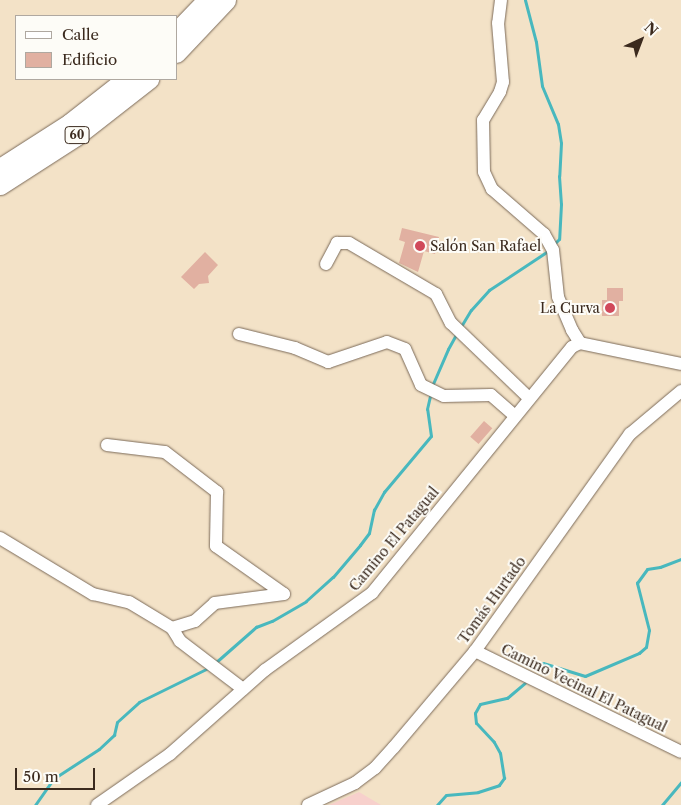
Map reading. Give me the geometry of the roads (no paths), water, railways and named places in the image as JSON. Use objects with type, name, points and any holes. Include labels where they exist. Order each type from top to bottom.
[{"type":"highway","points":[[178,30],[207,0]]},
{"type":"highway","points":[[178,51],[226,0]]},
{"type":"highway","name":"60","points":[[0,168],[70,123],[125,80]]},
{"type":"highway","name":"60","points":[[0,185],[76,136],[147,80]]},
{"type":"street","points":[[501,0],[498,23],[502,82],[500,92],[483,120],[484,172],[492,189],[544,234],[553,250],[558,297],[572,330],[580,343],[681,364]]},
{"type":"street","points":[[326,264],[337,243],[349,243],[436,294],[451,323],[529,398]]},
{"type":"street","points":[[239,334],[295,348],[328,362],[387,342],[405,349],[421,384],[444,396],[491,395],[514,415]]},
{"type":"street","name":"Camino El Patagual","points":[[97,805],[170,754],[265,670],[354,608],[372,593],[514,415],[572,347],[580,343]]},
{"type":"street","name":"Tomás Hurtado","points":[[308,805],[355,783],[375,768],[475,651],[630,434],[681,391]]},
{"type":"street","points":[[107,445],[165,452],[217,492],[216,546],[284,594],[215,603],[195,621],[172,628]]},
{"type":"street","points":[[0,538],[93,594],[129,602],[172,628],[180,641],[242,689]]},
{"type":"street","name":"Camino Vecinal El Patagual","points":[[475,651],[681,752]]},
{"type":"waterway","points":[[525,0],[536,42],[542,86],[558,124],[561,143],[559,239],[554,244]]},
{"type":"waterway","points":[[460,328],[471,310],[489,290],[548,251]]},
{"type":"waterway","points":[[432,386],[457,333]]},
{"type":"waterway","points":[[215,663],[256,627],[272,621],[306,601],[333,577],[360,545],[369,533],[374,510],[384,492],[431,436],[427,409],[431,392]]},
{"type":"waterway","points":[[533,668],[543,663],[585,676],[639,653],[646,647],[649,630],[637,583],[647,569],[660,567],[681,559]]},
{"type":"waterway","points":[[35,805],[53,779],[99,749],[114,735],[117,722],[139,702],[208,668]]},
{"type":"waterway","points":[[437,805],[446,795],[478,792],[499,785],[504,778],[500,753],[494,742],[476,723],[475,713],[480,704],[507,698],[525,683]]},
{"type":"waterway","points":[[662,805],[681,782]]},
{"type":"place","name":"Salón San Rafael","points":[[420,246]]},
{"type":"place","name":"La Curva","points":[[610,308]]}]
